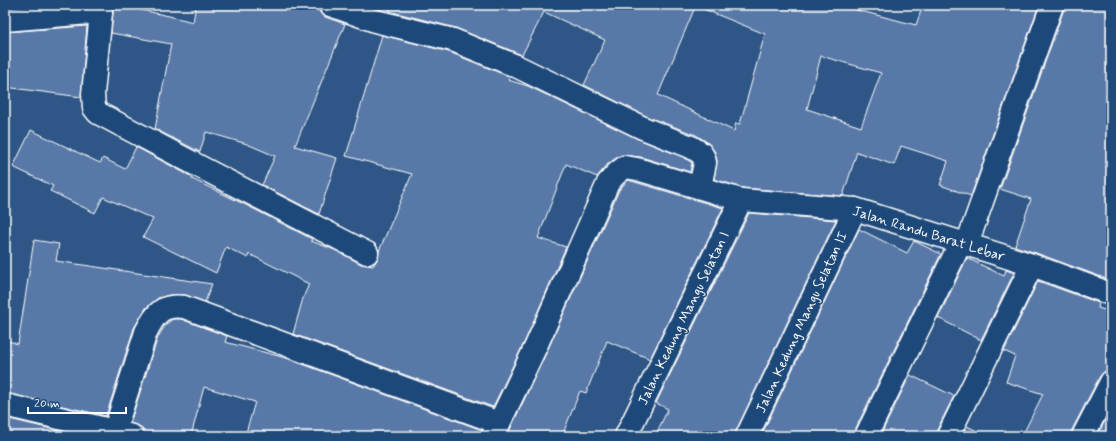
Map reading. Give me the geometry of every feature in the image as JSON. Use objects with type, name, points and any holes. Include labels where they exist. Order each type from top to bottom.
[{"type":"street","points":[[330,5],[376,21],[454,40],[516,66],[643,128],[691,146],[701,153],[704,158],[705,163],[700,187]]},
{"type":"street","points":[[866,436],[964,243],[1052,5]]},
{"type":"street","points":[[5,20],[100,8],[93,94],[94,108],[98,113],[208,172],[367,253]]},
{"type":"street","name":"Jalan Randu Barat Lebar","points":[[496,430],[536,346],[608,183],[621,169],[625,167],[637,169],[741,200],[855,209],[1110,290]]},
{"type":"street","name":"Jalan Kedung Mangu Selatan I","points":[[626,436],[741,200]]},
{"type":"street","name":"Jalan Kedung Mangu Selatan II","points":[[747,436],[855,209]]},
{"type":"street","points":[[948,436],[1032,265]]},
{"type":"street","points":[[5,405],[120,434],[146,332],[152,320],[160,311],[164,308],[176,306],[191,310],[496,430]]},
{"type":"street","points":[[1083,436],[1111,382]]},
{"type":"building","points":[[5,5],[34,5],[5,7]]},
{"type":"building","points":[[112,5],[118,5],[193,22],[196,5],[318,5],[320,13],[325,17],[345,24],[295,146],[337,158],[319,214],[262,185],[275,156],[247,144],[206,132],[200,152],[155,129],[171,44],[111,33],[113,13]]},
{"type":"building","points":[[390,5],[696,5],[658,95],[734,131],[736,123],[740,124],[765,34],[696,6],[697,5],[837,5],[916,25],[923,5],[1039,5],[971,196],[940,185],[948,161],[901,146],[894,165],[857,152],[843,196],[743,188],[714,179],[717,161],[715,152],[707,142],[696,135],[648,117],[584,85],[605,40],[544,12],[522,55],[456,28],[389,11]],"holes":[[[821,56],[881,73],[861,127],[807,109]]]},
{"type":"building","points":[[1064,5],[1111,5],[1111,269],[1107,279],[1015,246],[1031,199],[1000,189],[1064,9]]},
{"type":"building","points":[[87,26],[81,97],[5,87],[5,32]]},
{"type":"building","points":[[382,35],[449,52],[510,77],[508,80],[528,86],[638,139],[685,158],[692,163],[690,172],[641,157],[622,155],[608,164],[597,177],[566,164],[538,238],[566,247],[525,341],[493,407],[293,334],[303,298],[309,284],[249,254],[248,258],[226,247],[216,273],[143,237],[153,219],[103,197],[95,213],[50,191],[53,186],[13,167],[31,130],[100,163],[103,158],[125,169],[136,147],[192,177],[192,179],[312,239],[311,241],[335,250],[361,264],[373,266],[378,258],[379,251],[412,174],[346,156]]},
{"type":"building","points":[[628,180],[723,208],[650,359],[607,341],[586,393],[580,391],[562,436],[507,436],[619,190]]},
{"type":"building","points":[[749,213],[836,220],[736,431],[735,436],[655,436],[668,409],[656,403]]},
{"type":"building","points":[[859,229],[907,253],[914,241],[941,254],[855,430],[854,436],[761,436]]},
{"type":"building","points":[[34,240],[59,244],[56,261],[212,284],[205,302],[185,295],[169,295],[158,298],[146,308],[134,328],[106,416],[5,393],[5,340],[18,344]]},
{"type":"building","points":[[967,258],[1004,276],[1006,270],[1014,273],[981,340],[938,318]]},
{"type":"building","points":[[1038,281],[1099,303],[1098,308],[1111,312],[1111,370],[1105,371],[1100,376],[1072,430],[1071,436],[1022,436],[1043,394],[1006,382],[1015,356],[1004,351]]},
{"type":"building","points":[[173,319],[181,319],[227,336],[225,342],[286,358],[482,430],[481,436],[245,436],[255,402],[204,387],[191,436],[144,436],[141,427],[130,423],[158,337],[166,324]]},
{"type":"building","points":[[910,375],[954,396],[937,430],[936,436],[880,436]]},
{"type":"building","points":[[1111,409],[1111,436],[1097,436]]},
{"type":"building","points":[[5,418],[81,436],[5,436]]},
{"type":"building","points":[[967,426],[987,436],[962,436]]}]
